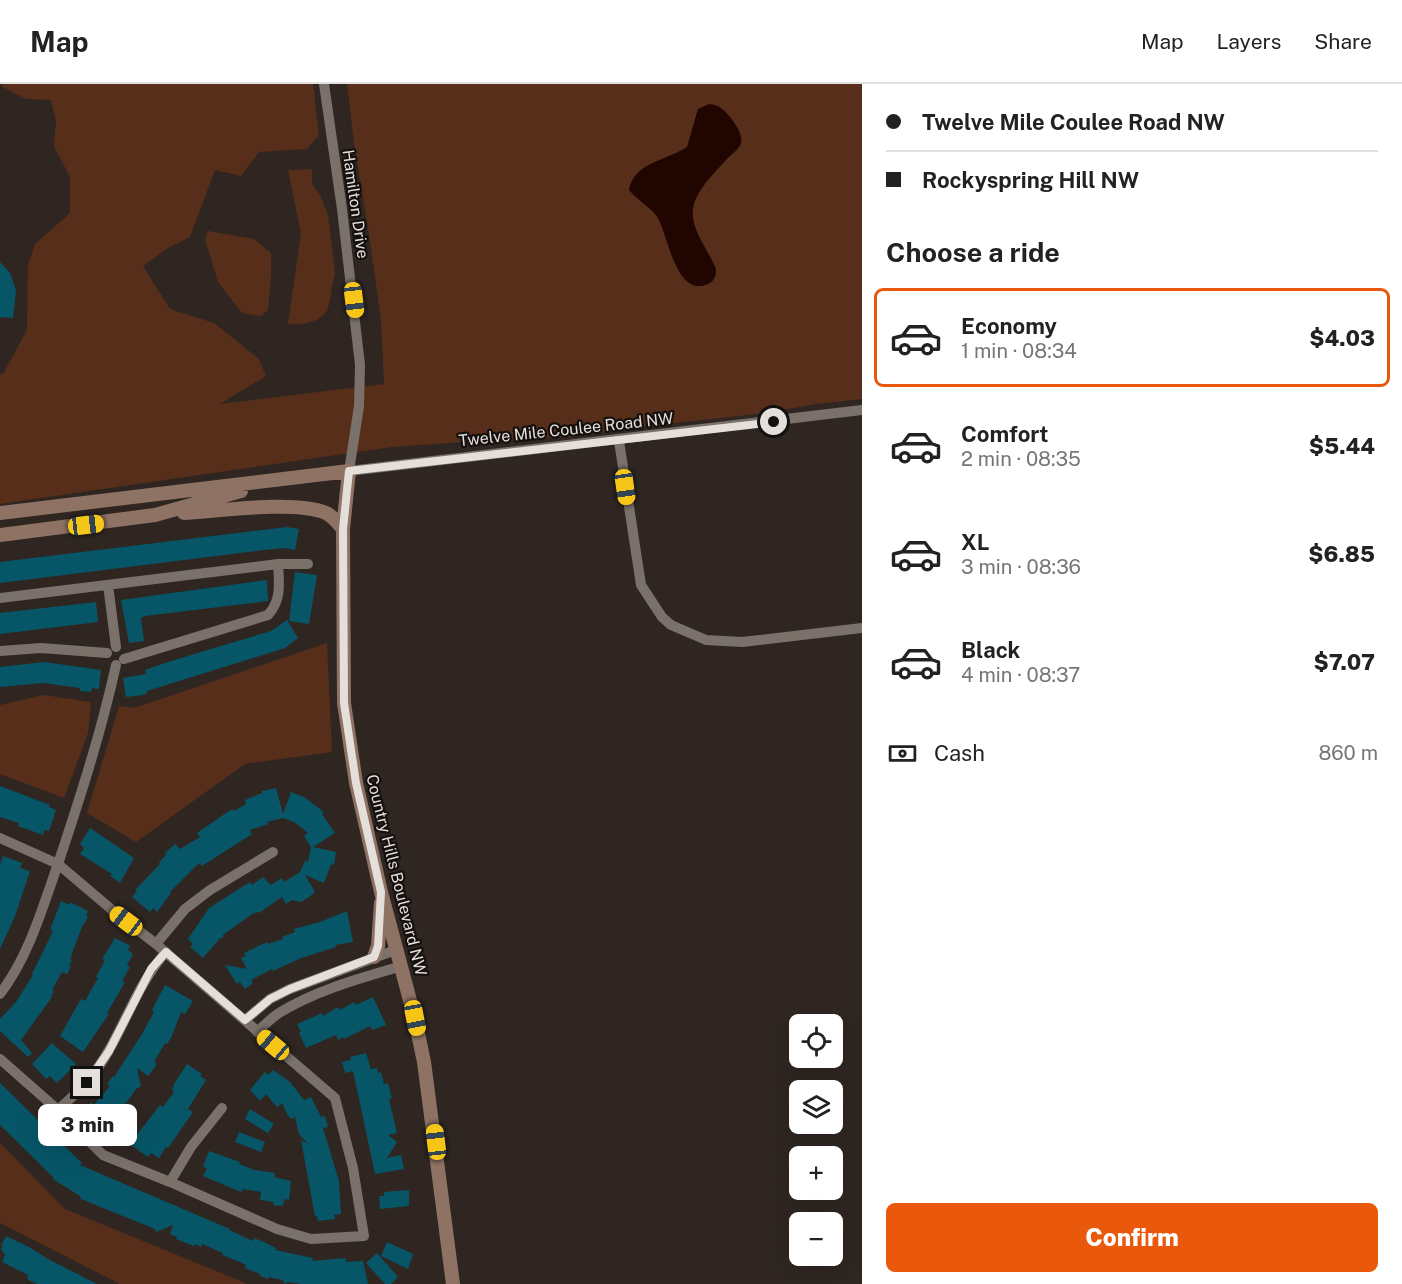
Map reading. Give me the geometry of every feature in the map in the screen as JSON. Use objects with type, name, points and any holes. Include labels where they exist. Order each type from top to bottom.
[{"type":"main road","name":"Twelve Mile Coulee Road NW","points":[[0,513],[349,471]]},
{"type":"main road","name":"Country Hills Boulevard NW","points":[[349,471],[343,529],[344,703],[356,783],[424,1062],[453,1284]]},
{"type":"main road","name":"Twelve Mile Coulee Road NW","points":[[0,535],[155,515],[274,481]]},
{"type":"main road","points":[[155,515],[303,508],[329,514],[343,529]]},
{"type":"main road","points":[[374,957],[379,937],[381,892]]},
{"type":"street","name":"Hamilton Drive","points":[[324,84],[342,209],[360,365],[359,406],[349,471]]},
{"type":"street","name":"Twelve Mile Coulee Road NW","points":[[349,471],[619,441],[862,410]]},
{"type":"street","points":[[619,441],[641,585],[670,625],[706,640],[742,642],[862,628]]},
{"type":"street","points":[[108,585],[112,650],[109,661],[120,662],[268,615],[280,593],[278,564]]},
{"type":"street","points":[[0,598],[278,564],[308,564]]},
{"type":"street","points":[[0,651],[41,648],[123,651],[83,790],[41,914],[21,960],[0,994]]},
{"type":"street","points":[[0,838],[58,864],[166,952],[335,1098],[353,1168],[364,1236],[311,1239],[277,1229],[103,1155],[58,1110],[0,1059]]},
{"type":"street","points":[[156,944],[185,909],[210,890],[273,852]]},
{"type":"street","points":[[245,1020],[270,999],[290,989],[398,949]]},
{"type":"street","points":[[58,1110],[87,1083],[109,1051],[151,969],[166,952]]},
{"type":"street","points":[[257,1032],[278,1014],[299,1003],[346,983],[402,966]]},
{"type":"street","points":[[170,1182],[191,1147],[222,1108]]},
{"type":"shaded area","points":[[2,84],[313,84],[319,135],[307,149],[259,152],[241,176],[215,170],[190,237],[168,248],[143,266],[170,309],[214,323],[259,359],[266,376],[220,404],[384,384],[381,320],[347,84],[862,84],[862,399],[569,437],[392,447],[0,504],[0,374],[3,374],[27,330],[28,265],[35,244],[70,213],[70,177],[54,146],[56,122],[51,100],[26,99],[1,86]]},
{"type":"shaded area","points":[[709,104],[724,110],[739,130],[741,143],[706,183],[694,203],[694,224],[716,269],[712,281],[697,286],[681,275],[659,220],[629,190],[637,173],[652,163],[687,147],[698,109]]},
{"type":"shaded area","points":[[312,169],[312,184],[320,195],[328,215],[335,273],[328,307],[324,314],[310,322],[288,324],[301,233],[288,170]]},
{"type":"shaded area","points":[[208,231],[254,239],[271,253],[268,310],[261,316],[242,313],[218,282],[205,239]]},
{"type":"shaded area","points":[[327,643],[332,752],[245,764],[136,842],[87,813],[119,706],[134,708]]},
{"type":"shaded area","points":[[44,695],[91,702],[88,733],[64,798],[0,774],[0,705]]},
{"type":"shaded area","points":[[0,1143],[65,1209],[248,1284],[120,1284],[0,1223]]},
{"type":"building","points":[[0,262],[10,273],[16,290],[13,318],[0,317]]},
{"type":"building","points":[[287,527],[299,529],[295,550],[283,548],[264,550],[0,583],[0,562]]},
{"type":"building","points":[[295,572],[317,575],[309,624],[289,621]]},
{"type":"building","points":[[267,580],[268,601],[145,616],[141,618],[144,641],[129,643],[121,600]]},
{"type":"building","points":[[96,602],[98,622],[0,634],[0,613]]},
{"type":"building","points":[[287,620],[298,638],[285,648],[147,691],[143,695],[126,697],[123,678],[146,674],[145,670],[168,662],[271,631]]},
{"type":"building","points":[[44,662],[101,670],[99,689],[92,688],[91,692],[80,691],[80,688],[43,683],[0,687],[0,667]]},
{"type":"building","points":[[0,786],[50,805],[49,807],[56,810],[49,831],[44,830],[43,835],[18,826],[19,823],[0,817]]},
{"type":"building","points":[[276,788],[283,814],[291,792],[304,797],[324,812],[322,814],[335,833],[313,847],[336,852],[334,865],[331,864],[324,883],[305,875],[315,892],[309,897],[301,902],[292,900],[286,904],[282,897],[259,913],[252,914],[223,935],[223,938],[220,938],[203,958],[190,947],[193,944],[188,939],[209,908],[250,882],[252,885],[263,877],[271,885],[282,878],[284,882],[300,872],[305,861],[308,862],[311,847],[304,836],[308,833],[294,822],[283,818],[250,830],[252,834],[202,866],[199,863],[170,892],[157,912],[153,908],[150,912],[132,897],[137,891],[135,890],[160,864],[165,853],[175,844],[180,849],[200,837],[197,833],[226,813],[246,804],[245,800],[262,791]]},
{"type":"building","points":[[90,828],[134,858],[120,883],[110,876],[112,874],[80,854],[84,848],[80,844]]},
{"type":"building","points":[[3,856],[22,863],[20,868],[30,871],[15,916],[0,949],[0,864]]},
{"type":"building","points":[[61,901],[69,905],[70,902],[88,911],[86,915],[88,916],[70,959],[72,960],[69,966],[71,967],[67,974],[62,972],[52,990],[54,991],[52,997],[21,1040],[32,1053],[28,1057],[0,1031],[0,1019],[16,1002],[33,975],[53,931],[50,930]]},
{"type":"building","points":[[347,911],[353,942],[335,945],[336,947],[301,958],[273,971],[272,969],[251,980],[253,983],[245,989],[240,982],[237,984],[225,965],[247,969],[241,958],[246,956],[244,953],[267,942],[268,944],[283,939],[282,937],[295,932],[294,929]]},
{"type":"building","points":[[115,938],[130,946],[128,950],[133,954],[127,965],[130,967],[122,981],[125,982],[107,1013],[109,1014],[83,1052],[60,1036],[81,999],[85,1001],[98,978],[96,977],[105,960],[102,959]]},
{"type":"building","points":[[165,985],[193,1001],[185,1014],[181,1012],[171,1038],[167,1044],[165,1043],[154,1062],[157,1064],[148,1076],[137,1068],[141,1087],[137,1088],[123,1107],[126,1109],[118,1121],[103,1133],[87,1120],[89,1117],[83,1112],[91,1102],[94,1105],[110,1086],[107,1084],[142,1034]]},
{"type":"building","points":[[373,997],[386,1025],[372,1030],[370,1026],[344,1039],[343,1037],[338,1040],[336,1035],[306,1048],[297,1024],[322,1013],[323,1016],[338,1007],[340,1010],[354,1002],[356,1005]]},
{"type":"building","points":[[52,1043],[76,1064],[57,1083],[50,1076],[46,1079],[32,1064]]},
{"type":"building","points":[[366,1053],[371,1069],[377,1068],[378,1073],[381,1072],[384,1084],[388,1083],[392,1098],[389,1099],[397,1133],[388,1135],[397,1142],[387,1158],[401,1155],[404,1169],[375,1174],[353,1071],[345,1073],[342,1062],[351,1060],[350,1057]]},
{"type":"building","points":[[187,1064],[202,1074],[200,1076],[206,1080],[188,1109],[193,1112],[159,1158],[151,1153],[148,1157],[131,1145],[160,1105],[163,1107],[174,1092],[172,1090],[174,1084]]},
{"type":"building","points":[[273,1070],[290,1082],[304,1100],[311,1097],[321,1117],[325,1116],[328,1127],[323,1128],[339,1181],[341,1214],[334,1215],[335,1219],[318,1221],[315,1216],[301,1140],[308,1144],[299,1134],[295,1117],[292,1119],[288,1116],[282,1103],[277,1107],[266,1094],[260,1101],[250,1090],[265,1072],[268,1075]]},
{"type":"building","points":[[0,1083],[82,1163],[80,1165],[253,1241],[254,1238],[264,1242],[276,1248],[275,1250],[313,1258],[312,1261],[346,1258],[346,1262],[363,1261],[368,1284],[288,1282],[285,1284],[282,1280],[269,1277],[268,1279],[245,1268],[246,1265],[222,1255],[223,1253],[202,1244],[201,1247],[195,1244],[194,1246],[176,1239],[177,1237],[170,1234],[173,1225],[156,1232],[155,1229],[81,1199],[80,1196],[53,1179],[0,1125]]},
{"type":"building","points":[[250,1109],[274,1124],[268,1133],[245,1119]]},
{"type":"building","points":[[239,1132],[265,1142],[261,1152],[235,1142]]},
{"type":"building","points":[[209,1151],[255,1170],[275,1173],[274,1177],[291,1181],[289,1200],[284,1199],[283,1206],[273,1205],[274,1202],[260,1200],[261,1192],[243,1189],[241,1192],[203,1176],[207,1168],[203,1167]]},
{"type":"building","points":[[409,1190],[409,1206],[380,1209],[379,1196],[384,1196],[384,1192]]},
{"type":"building","points":[[6,1236],[97,1284],[37,1284],[27,1279],[28,1275],[2,1262],[5,1255],[1,1249],[3,1245],[1,1245]]},
{"type":"building","points":[[387,1242],[413,1254],[408,1269],[381,1256]]},
{"type":"building","points":[[377,1253],[398,1277],[391,1284],[385,1284],[366,1263]]},
{"type":"route","points":[[87,1083],[109,1051],[151,969],[166,952],[245,1020],[270,999],[290,989],[374,957],[380,929],[381,892],[356,783],[344,703],[343,529],[349,471],[774,422]]}]
